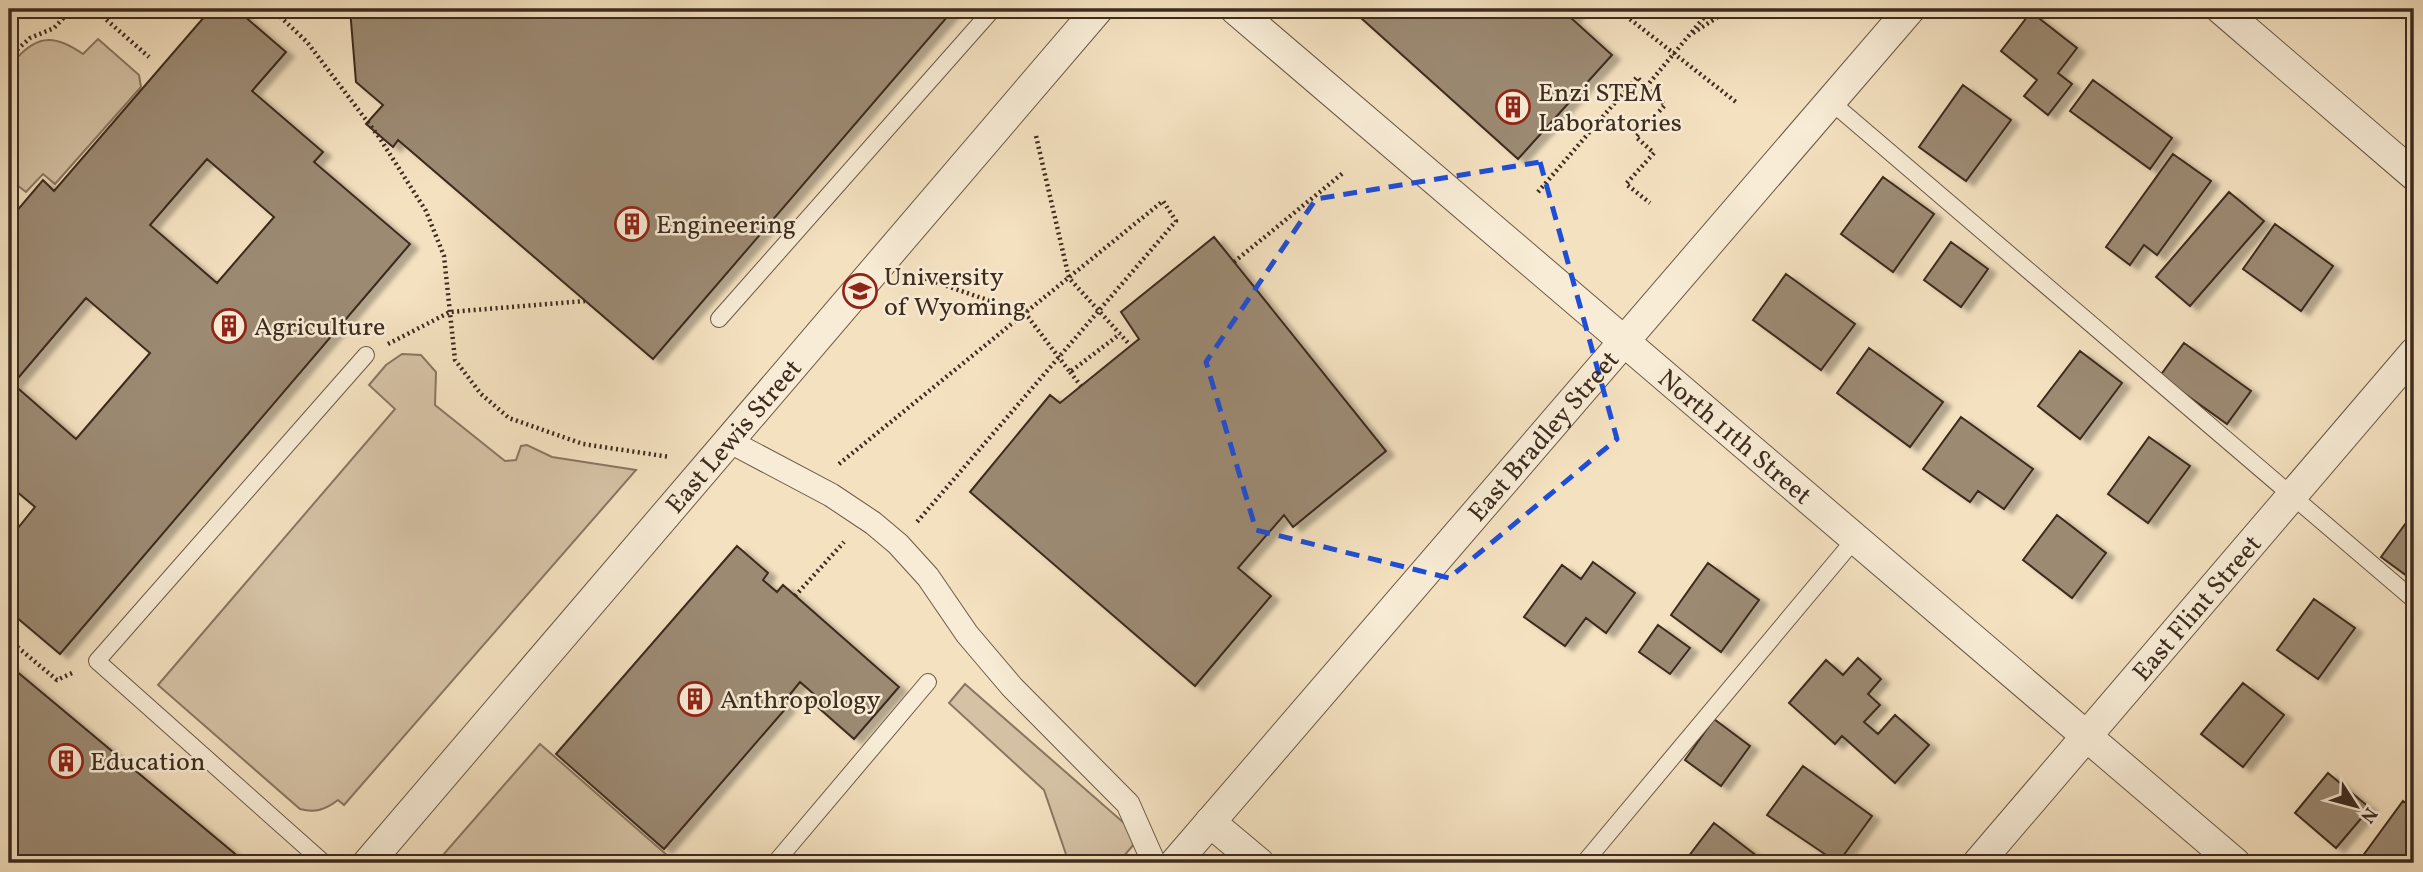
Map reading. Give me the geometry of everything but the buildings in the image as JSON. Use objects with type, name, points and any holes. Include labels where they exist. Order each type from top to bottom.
[{"type":"street","name":"East Lewis Street","points":[[368,863],[1098,9]]},
{"type":"street","name":"North 11th Street","points":[[1235,9],[2235,863]]},
{"type":"street","name":"East Bradley Street","points":[[1175,863],[1910,9]]},
{"type":"street","points":[[2221,9],[2414,174]]},
{"type":"street","name":"East Flint Street","points":[[1978,863],[2414,353]]},
{"type":"street","points":[[720,452],[814,485],[865,518],[898,544],[928,577],[967,634],[1012,687],[1128,804],[1154,863]]},
{"type":"street","points":[[1210,822],[1259,863]]},
{"type":"lane","points":[[719,319],[993,9]]},
{"type":"lane","points":[[1830,101],[2414,600]]},
{"type":"lane","points":[[324,863],[97,661],[366,355]]},
{"type":"lane","points":[[1584,863],[1855,539]]},
{"type":"lane","points":[[775,863],[928,682]]},
{"type":"path","points":[[9,57],[30,38],[54,28],[72,9]]},
{"type":"path","points":[[94,9],[149,57]]},
{"type":"path","points":[[272,9],[307,43],[379,137],[426,211],[444,256],[455,360],[481,394],[509,418],[583,444],[720,452]]},
{"type":"path","points":[[1617,9],[1736,102]]},
{"type":"path","points":[[1646,87],[1711,9]]},
{"type":"path","points":[[1688,37],[1730,9]]},
{"type":"path","points":[[1538,192],[1637,77],[1665,104],[1636,137],[1654,153],[1626,184],[1650,203]]},
{"type":"path","points":[[1026,93],[1069,278],[1130,345]]},
{"type":"path","points":[[1234,262],[1343,173]]},
{"type":"path","points":[[814,485],[1163,201],[1176,221],[898,544]]},
{"type":"path","points":[[881,263],[1025,313],[1081,386]]},
{"type":"path","points":[[366,355],[450,312],[585,301]]},
{"type":"path","points":[[1070,372],[1120,334]]},
{"type":"path","points":[[795,596],[865,518]]},
{"type":"path","points":[[9,640],[57,680],[97,661]]},
{"type":"highlighted area","points":[[1540,162],[1617,439],[1449,578],[1256,530],[1206,362],[1316,199]]},
{"type":"shaded area","points":[[98,39],[139,75],[141,87],[55,184],[43,174],[26,192],[9,179],[9,106],[16,59],[40,41],[56,41],[83,54]]},
{"type":"shaded area","points":[[402,354],[421,355],[436,372],[435,405],[505,461],[516,460],[521,446],[527,445],[552,457],[636,470],[344,805],[338,800],[320,810],[300,809],[158,685],[395,409],[369,385],[386,365]]},
{"type":"shaded area","points":[[965,684],[1140,837],[1118,863],[1069,863],[1044,790],[949,703]]},
{"type":"shaded area","points":[[540,744],[676,863],[436,863]]},
{"type":"place","name":"Enzi STEM Laboratories","points":[[1513,107]]},
{"type":"place","name":"Engineering","points":[[632,224]]},
{"type":"place","name":"University of Wyoming","points":[[860,291]]},
{"type":"place","name":"Agriculture","points":[[229,326]]},
{"type":"place","name":"Anthropology","points":[[695,699]]},
{"type":"place","name":"Education","points":[[66,761]]}]
